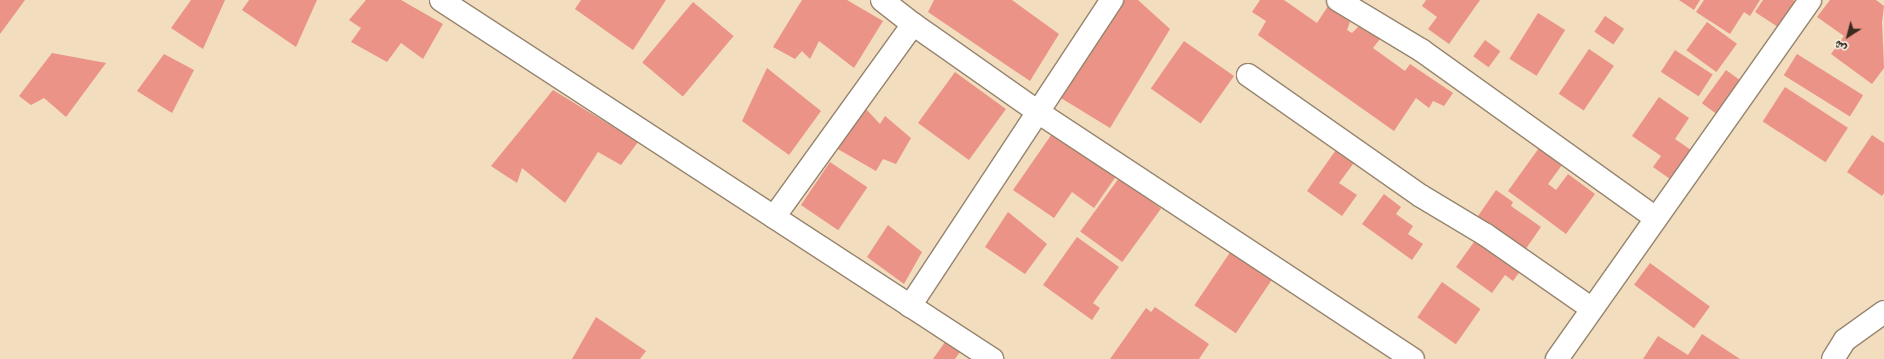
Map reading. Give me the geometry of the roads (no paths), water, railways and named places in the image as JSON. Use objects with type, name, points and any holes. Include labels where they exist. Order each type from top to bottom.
[{"type":"street","points":[[441,0],[992,359]]},
{"type":"street","points":[[910,306],[1112,0]]},
{"type":"street","points":[[1338,0],[1421,50],[1656,218]]},
{"type":"street","points":[[1565,356],[1592,309],[1810,0]]},
{"type":"street","points":[[892,3],[913,24],[1038,112],[1413,359]]},
{"type":"street","points":[[774,217],[913,24]]},
{"type":"street","points":[[1248,75],[1421,196],[1486,234],[1592,309]]},
{"type":"street","points":[[1833,359],[1845,340],[1884,312]]}]
